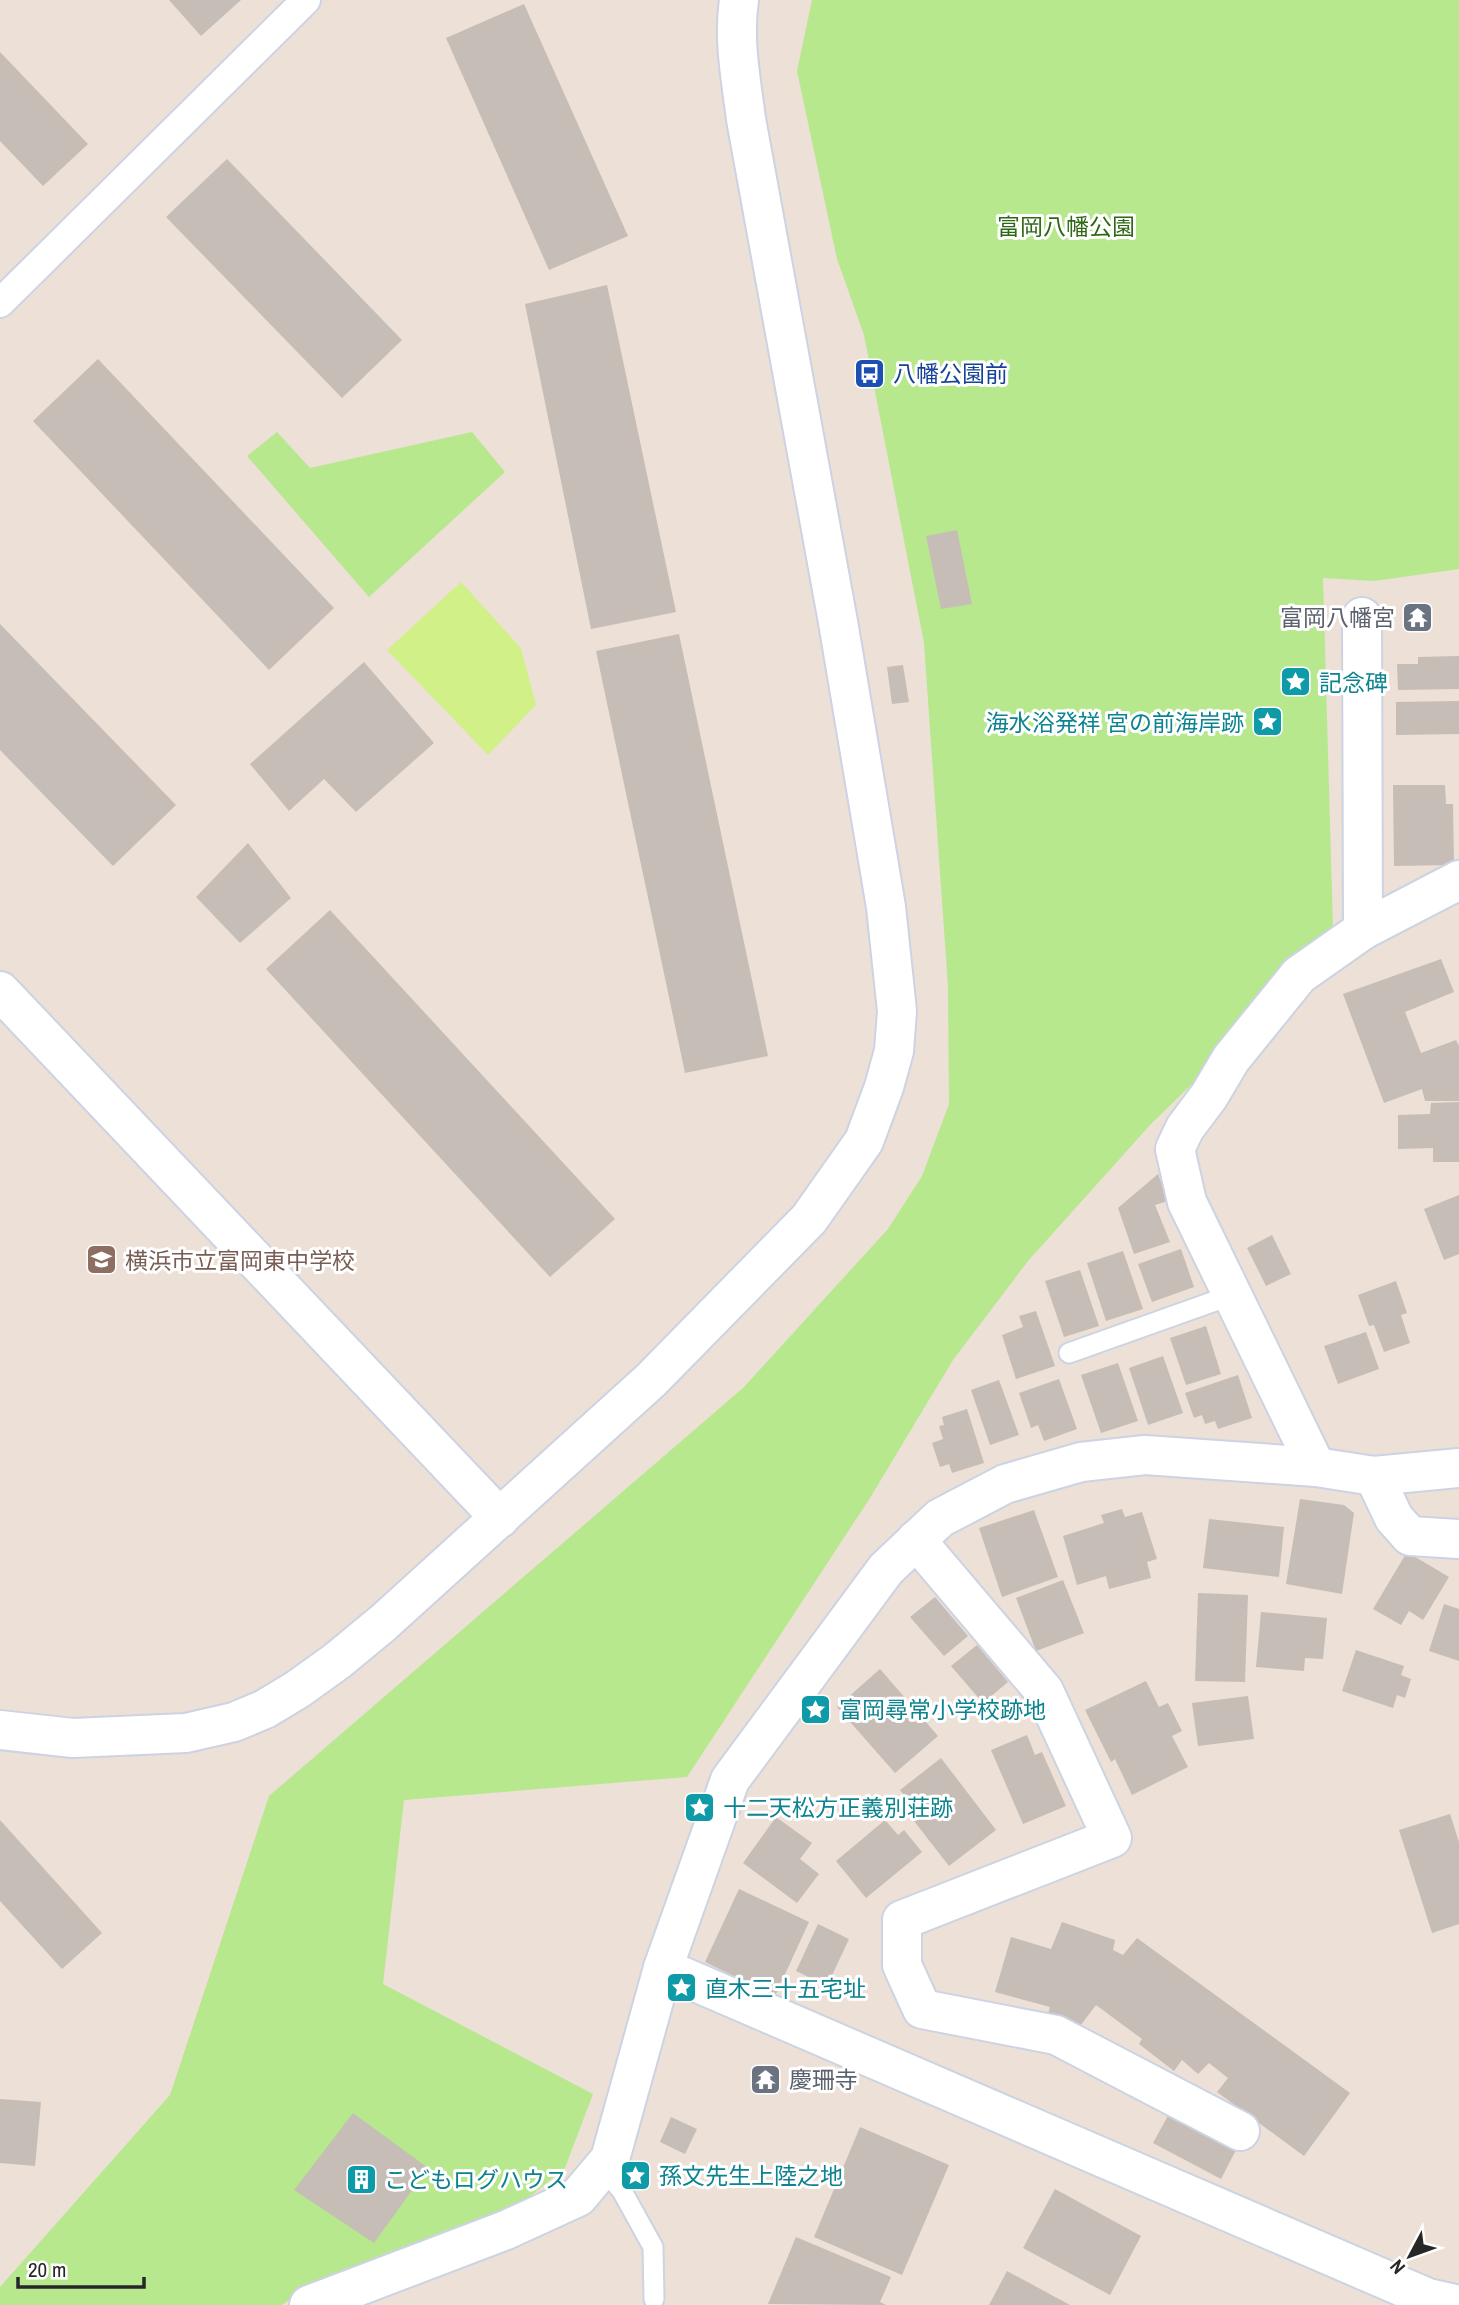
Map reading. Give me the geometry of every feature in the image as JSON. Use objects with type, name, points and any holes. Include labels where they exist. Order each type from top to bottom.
[{"type":"street","points":[[0,303],[306,0]]},
{"type":"street","points":[[0,1730],[73,1738],[186,1733],[234,1722],[265,1709],[346,1653],[652,1380],[809,1219],[864,1141],[894,1051],[897,1011],[886,907],[838,622],[746,119],[737,55],[736,22],[739,0]]},
{"type":"street","points":[[1362,617],[1363,930]]},
{"type":"street","points":[[1316,1467],[1187,1202],[1175,1149],[1185,1128],[1209,1096],[1231,1059],[1299,975],[1363,930],[1459,880]]},
{"type":"street","points":[[0,991],[500,1518]]},
{"type":"street","points":[[309,2305],[506,2230],[578,2197],[603,2168],[610,2159],[663,1968],[730,1780],[886,1569],[940,1518],[1005,1485],[1081,1462],[1145,1455],[1316,1467],[1374,1476],[1459,1468]]},
{"type":"street","points":[[1374,1476],[1394,1518],[1410,1536],[1459,1539]]},
{"type":"street","points":[[916,1541],[1044,1690],[1112,1838],[902,1920],[902,1965],[922,2009],[1056,2035],[1240,2130]]},
{"type":"street","points":[[663,1968],[1428,2298],[1459,2305]]},
{"type":"lane","points":[[1069,1353],[1232,1295]]},
{"type":"lane","points":[[603,2168],[622,2191],[653,2247],[654,2299]]},
{"type":"green space","name":"富岡八幡公園","points":[[812,0],[1459,0],[1459,569],[1374,581],[1323,578],[1334,963],[1240,1037],[1150,1125],[1028,1261],[953,1360],[870,1498],[687,1777],[404,1800],[383,1984],[593,2094],[565,2168],[512,2211],[308,2287],[282,2305],[0,2305],[0,2287],[170,2095],[269,1796],[743,1388],[888,1229],[922,1176],[949,1104],[948,987],[924,643],[864,335],[837,259],[797,71]]},
{"type":"green space","points":[[277,432],[310,468],[472,432],[505,472],[369,597],[247,456]]},
{"type":"green space","points":[[461,582],[521,648],[536,705],[488,755],[387,650]]},
{"type":"building","points":[[169,0],[241,0],[201,36]]},
{"type":"building","points":[[524,4],[628,236],[549,270],[446,38]]},
{"type":"building","points":[[0,52],[88,144],[43,186],[0,141]]},
{"type":"building","points":[[227,159],[402,340],[342,398],[166,217]]},
{"type":"building","points":[[607,285],[676,612],[591,629],[525,304]]},
{"type":"building","points":[[98,359],[334,608],[269,670],[33,421]]},
{"type":"building","points":[[957,530],[972,604],[941,609],[926,536]]},
{"type":"building","points":[[0,624],[176,805],[113,866],[0,750]]},
{"type":"building","points":[[679,634],[768,1056],[685,1073],[596,651]]},
{"type":"building","points":[[1459,656],[1459,689],[1398,690],[1397,664],[1418,664],[1418,657]]},
{"type":"building","points":[[364,662],[434,743],[356,812],[324,779],[289,811],[250,764]]},
{"type":"building","points":[[903,665],[909,702],[892,704],[887,667]]},
{"type":"building","points":[[1459,701],[1459,734],[1396,735],[1396,702]]},
{"type":"building","points":[[1393,785],[1445,785],[1446,804],[1453,804],[1454,865],[1394,866]]},
{"type":"building","points":[[248,843],[291,898],[240,943],[196,897]]},
{"type":"building","points":[[330,910],[615,1219],[550,1277],[266,969]]},
{"type":"building","points":[[1441,959],[1454,992],[1405,1012],[1421,1053],[1456,1040],[1459,1046],[1459,1101],[1425,1101],[1422,1089],[1384,1103],[1343,994]]},
{"type":"building","points":[[1459,1102],[1459,1162],[1433,1162],[1433,1148],[1398,1149],[1398,1115],[1430,1114],[1431,1103]]},
{"type":"building","points":[[1158,1174],[1168,1201],[1155,1205],[1170,1242],[1134,1254],[1118,1208]]},
{"type":"building","points":[[1459,1195],[1459,1254],[1444,1260],[1424,1209]]},
{"type":"building","points":[[1272,1235],[1291,1274],[1266,1286],[1247,1248]]},
{"type":"building","points":[[1181,1249],[1194,1287],[1152,1302],[1138,1264]]},
{"type":"building","points":[[1123,1251],[1143,1309],[1106,1321],[1087,1263]]},
{"type":"building","points":[[1080,1270],[1099,1326],[1064,1337],[1045,1281]]},
{"type":"building","points":[[1396,1281],[1407,1313],[1401,1315],[1410,1343],[1384,1352],[1374,1325],[1369,1326],[1358,1295]]},
{"type":"building","points":[[1036,1311],[1055,1366],[1016,1379],[1002,1335],[1023,1327],[1019,1316]]},
{"type":"building","points":[[1206,1326],[1221,1374],[1186,1385],[1170,1338]]},
{"type":"building","points":[[1366,1332],[1379,1369],[1338,1384],[1324,1346]]},
{"type":"building","points":[[1163,1356],[1183,1413],[1148,1425],[1129,1368]]},
{"type":"building","points":[[1118,1363],[1138,1421],[1101,1433],[1081,1375]]},
{"type":"building","points":[[1238,1375],[1252,1418],[1218,1429],[1215,1421],[1205,1424],[1202,1415],[1194,1418],[1185,1393]]},
{"type":"building","points":[[1059,1379],[1077,1429],[1044,1441],[1038,1425],[1031,1428],[1019,1393]]},
{"type":"building","points":[[999,1380],[1019,1435],[990,1445],[971,1390]]},
{"type":"building","points":[[967,1409],[984,1463],[952,1473],[949,1464],[940,1467],[932,1443],[943,1439],[939,1426],[944,1425],[942,1417]]},
{"type":"building","points":[[1300,1499],[1344,1505],[1354,1513],[1342,1594],[1286,1584]]},
{"type":"building","points":[[1122,1509],[1125,1517],[1142,1512],[1157,1559],[1147,1562],[1151,1578],[1109,1589],[1106,1576],[1077,1585],[1063,1536],[1104,1523],[1101,1515]]},
{"type":"building","points":[[1034,1510],[1058,1577],[1002,1597],[979,1528]]},
{"type":"building","points":[[1209,1519],[1284,1527],[1279,1577],[1203,1568]]},
{"type":"building","points":[[1407,1552],[1449,1577],[1423,1620],[1409,1611],[1401,1625],[1373,1609]]},
{"type":"building","points":[[1063,1580],[1084,1633],[1036,1651],[1016,1598]]},
{"type":"building","points":[[1198,1593],[1248,1595],[1245,1682],[1195,1681]]},
{"type":"building","points":[[935,1597],[968,1636],[944,1656],[910,1617]]},
{"type":"building","points":[[1444,1604],[1459,1609],[1459,1661],[1429,1651]]},
{"type":"building","points":[[1261,1612],[1327,1618],[1323,1659],[1305,1658],[1304,1671],[1256,1667]]},
{"type":"building","points":[[977,1645],[1008,1682],[983,1703],[951,1666]]},
{"type":"building","points":[[1356,1650],[1404,1666],[1401,1675],[1411,1679],[1405,1698],[1397,1695],[1393,1708],[1342,1691]]},
{"type":"building","points":[[880,1669],[938,1736],[895,1773],[837,1707]]},
{"type":"building","points":[[1146,1681],[1159,1707],[1168,1703],[1182,1731],[1172,1736],[1188,1767],[1132,1795],[1115,1759],[1111,1762],[1085,1710]]},
{"type":"building","points":[[1248,1696],[1254,1739],[1198,1746],[1192,1703]]},
{"type":"building","points":[[1027,1735],[1035,1755],[1042,1752],[1066,1806],[1023,1824],[991,1750]]},
{"type":"building","points":[[941,1758],[996,1830],[949,1866],[900,1803],[906,1798],[900,1790]]},
{"type":"building","points":[[1450,1814],[1459,1842],[1459,1924],[1432,1933],[1399,1830]]},
{"type":"building","points":[[776,1817],[812,1843],[800,1859],[819,1874],[797,1903],[743,1863]]},
{"type":"building","points":[[0,1820],[102,1933],[62,1969],[0,1901]]},
{"type":"building","points":[[885,1820],[898,1835],[904,1830],[922,1852],[866,1898],[836,1861]]},
{"type":"building","points":[[739,1889],[809,1922],[775,1996],[705,1962]]},
{"type":"building","points":[[1062,1922],[1115,1940],[1113,1950],[1123,1955],[1137,1938],[1350,2093],[1304,2156],[1217,2092],[1228,2078],[1209,2063],[1198,2074],[1182,2060],[1174,2071],[1139,2044],[1142,2039],[1096,2005],[1080,2026],[1047,2017],[1050,2007],[995,1992],[1011,1937],[1051,1949]]},
{"type":"building","points":[[818,1924],[849,1939],[827,1986],[796,1971]]},
{"type":"building","points":[[0,2099],[41,2102],[35,2166],[0,2163]]},
{"type":"building","points":[[1170,2112],[1237,2148],[1221,2179],[1153,2143]]},
{"type":"building","name":"こどもログハウス","points":[[353,2113],[428,2168],[374,2243],[294,2190]]},
{"type":"building","points":[[671,2117],[697,2129],[685,2154],[660,2142]]},
{"type":"building","points":[[860,2127],[949,2165],[902,2275],[814,2237]]},
{"type":"building","points":[[1055,2189],[1141,2236],[1110,2295],[1023,2248]]},
{"type":"building","points":[[796,2237],[891,2277],[880,2302],[886,2305],[768,2304]]},
{"type":"building","points":[[1007,2271],[1070,2305],[989,2305]]},
{"type":"place","name":"八幡公園前","points":[[870,373]]},
{"type":"place","name":"富岡八幡宮","points":[[1418,617]]},
{"type":"place","name":"記念碑","points":[[1296,682]]},
{"type":"place","name":"海水浴発祥 宮の前海岸跡","points":[[1267,722]]},
{"type":"place","name":"横浜市立富岡東中学校","points":[[102,1260]]},
{"type":"place","name":"富岡尋常小学校跡地","points":[[816,1709]]},
{"type":"place","name":"十二天松方正義別荘跡","points":[[700,1807]]},
{"type":"place","name":"直木三十五宅址","points":[[682,1988]]},
{"type":"place","name":"慶珊寺","points":[[766,2079]]},
{"type":"place","name":"孫文先生上陸之地","points":[[636,2175]]},
{"type":"place","name":"こどもログハウス","points":[[361,2179]]}]
